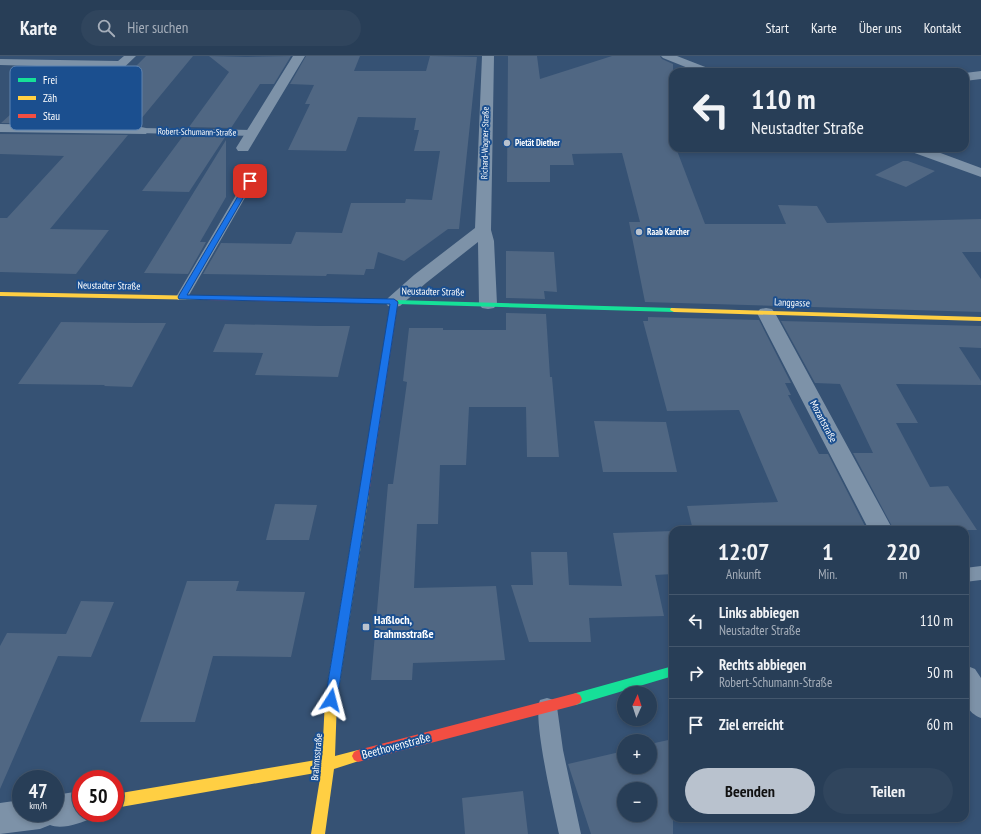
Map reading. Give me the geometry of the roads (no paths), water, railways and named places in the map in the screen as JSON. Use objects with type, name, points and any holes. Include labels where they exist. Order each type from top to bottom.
[{"type":"street","name":"Robert-Schumann-Straße","points":[[243,148],[299,56]]},
{"type":"street","name":"Richard-Wagner-Straße","points":[[488,56],[483,230],[486,241],[488,304]]},
{"type":"street","points":[[667,56],[698,68]]},
{"type":"street","points":[[0,62],[126,60]]},
{"type":"street","points":[[969,76],[981,75]]},
{"type":"street","points":[[0,128],[10,128]]},
{"type":"street","points":[[97,130],[141,131]]},
{"type":"street","points":[[925,152],[981,173]]},
{"type":"street","points":[[394,302],[420,279],[483,230]]},
{"type":"street","name":"Neustadter Straße","points":[[0,294],[488,304],[602,308]]},
{"type":"street","name":"Brahmsstraße","points":[[318,834],[328,764],[331,700],[394,302]]},
{"type":"street","name":"Langgasse","points":[[602,308],[981,319]]},
{"type":"street","name":"Mozartstraße","points":[[766,312],[879,526]]},
{"type":"street","name":"Beethovenstraße","points":[[124,799],[328,764],[547,707],[669,672]]},
{"type":"street","points":[[969,684],[981,704]]},
{"type":"street","points":[[0,819],[12,817]]},
{"type":"lane","name":"Robert-Schumann-Straße","points":[[141,131],[253,133]]},
{"type":"lane","points":[[182,297],[257,168]]},
{"type":"lane","points":[[969,574],[981,573]]},
{"type":"lane","points":[[547,707],[552,750],[570,834]]},
{"type":"place","name":"Pietät Diether","points":[[507,143]]},
{"type":"place","name":"Raab Karcher","points":[[639,232]]},
{"type":"place","name":"Haßloch, Brahmsstraße","points":[[366,627]]}]
